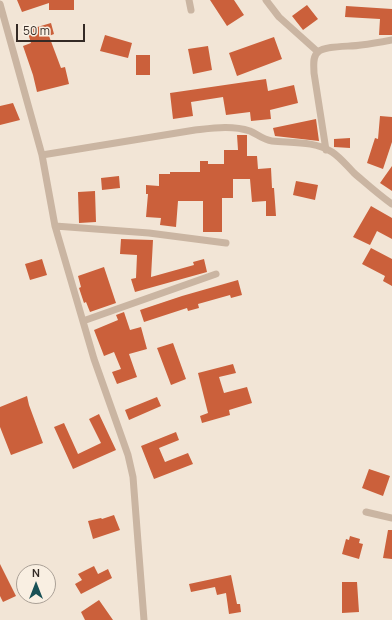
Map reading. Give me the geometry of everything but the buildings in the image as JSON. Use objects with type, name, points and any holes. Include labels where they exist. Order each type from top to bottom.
[{"type":"street","points":[[189,0],[191,10]]},
{"type":"street","points":[[266,0],[279,17],[318,52]]},
{"type":"street","points":[[0,4],[42,155],[55,226],[94,359],[128,455],[133,477],[144,620]]},
{"type":"street","points":[[326,150],[314,73],[314,60],[318,52],[326,48],[392,40]]},
{"type":"street","points":[[42,155],[217,128],[234,128],[250,131],[260,137],[270,140],[316,146],[332,152],[373,190],[392,204]]},
{"type":"street","points":[[55,226],[149,233],[226,243]]},
{"type":"street","points":[[83,321],[216,274]]},
{"type":"street","points":[[366,512],[392,518]]}]
